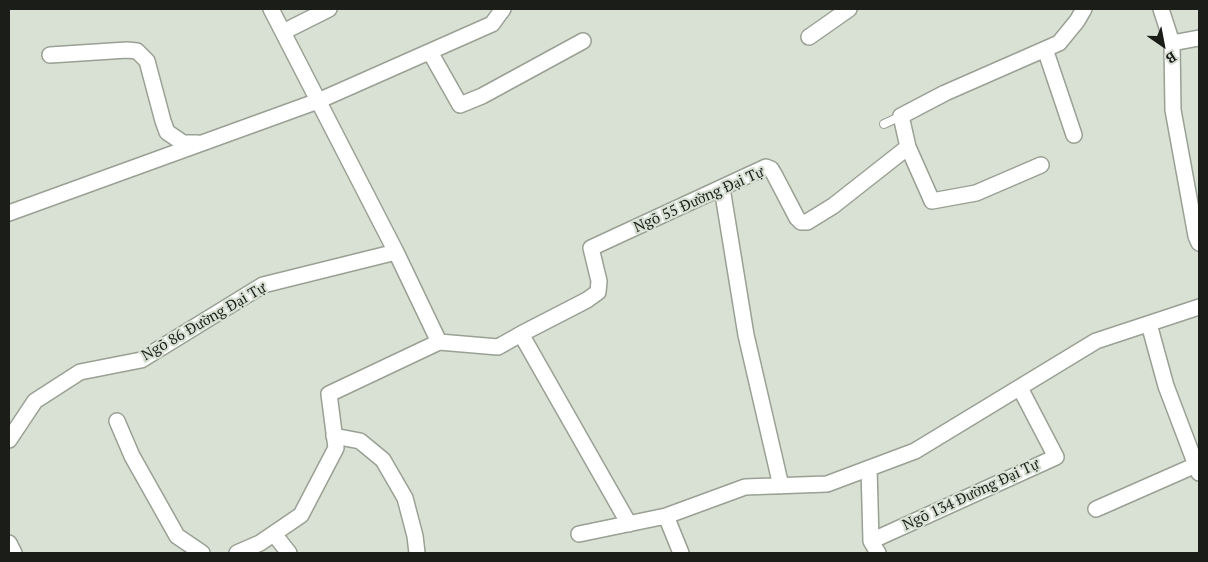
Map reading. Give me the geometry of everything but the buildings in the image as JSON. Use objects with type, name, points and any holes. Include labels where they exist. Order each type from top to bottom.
[{"type":"street","points":[[271,9],[396,252],[439,342]]},
{"type":"street","points":[[283,32],[329,9]]},
{"type":"street","points":[[9,212],[318,101],[492,24],[503,9]]},
{"type":"street","points":[[809,37],[849,9]]},
{"type":"street","points":[[1041,165],[976,193],[932,201],[908,147],[901,116],[945,93],[1059,43],[1084,9]]},
{"type":"street","points":[[1161,9],[1172,44],[1173,110],[1196,236],[1199,243]]},
{"type":"street","points":[[1172,44],[1199,38]]},
{"type":"street","points":[[430,52],[460,105],[482,96],[583,41]]},
{"type":"street","points":[[1045,49],[1074,135]]},
{"type":"street","points":[[50,55],[137,51],[147,61],[167,132],[183,143],[199,143]]},
{"type":"street","name":"Ngõ 55 Đường Đại Tự","points":[[521,334],[587,300],[598,292],[599,281],[591,248],[766,168],[771,169],[797,218],[801,222],[807,222],[834,206],[908,147]]},
{"type":"street","points":[[722,188],[746,335],[781,486]]},
{"type":"street","name":"Ngõ 86 Đường Đại Tự","points":[[9,440],[35,401],[80,372],[141,360],[263,285],[396,252]]},
{"type":"street","points":[[579,534],[666,516],[745,487],[827,484],[915,451],[1096,341],[1199,307]]},
{"type":"street","points":[[1096,509],[1198,469],[1166,386],[1150,324]]},
{"type":"street","points":[[237,553],[260,543],[302,515],[336,448],[330,394],[439,342],[498,347],[521,334],[629,524]]},
{"type":"street","name":"Ngõ 134 Đường Đại Tự","points":[[875,547],[1056,457],[1020,388]]},
{"type":"street","points":[[117,421],[132,456],[177,536],[202,553]]},
{"type":"street","points":[[334,436],[360,441],[383,460],[405,498],[415,536],[417,553]]},
{"type":"street","points":[[869,468],[875,547]]},
{"type":"street","points":[[666,516],[681,553]]},
{"type":"street","points":[[274,534],[289,553]]},
{"type":"street","points":[[9,543],[14,553]]},
{"type":"lane","points":[[884,124],[901,116]]}]
